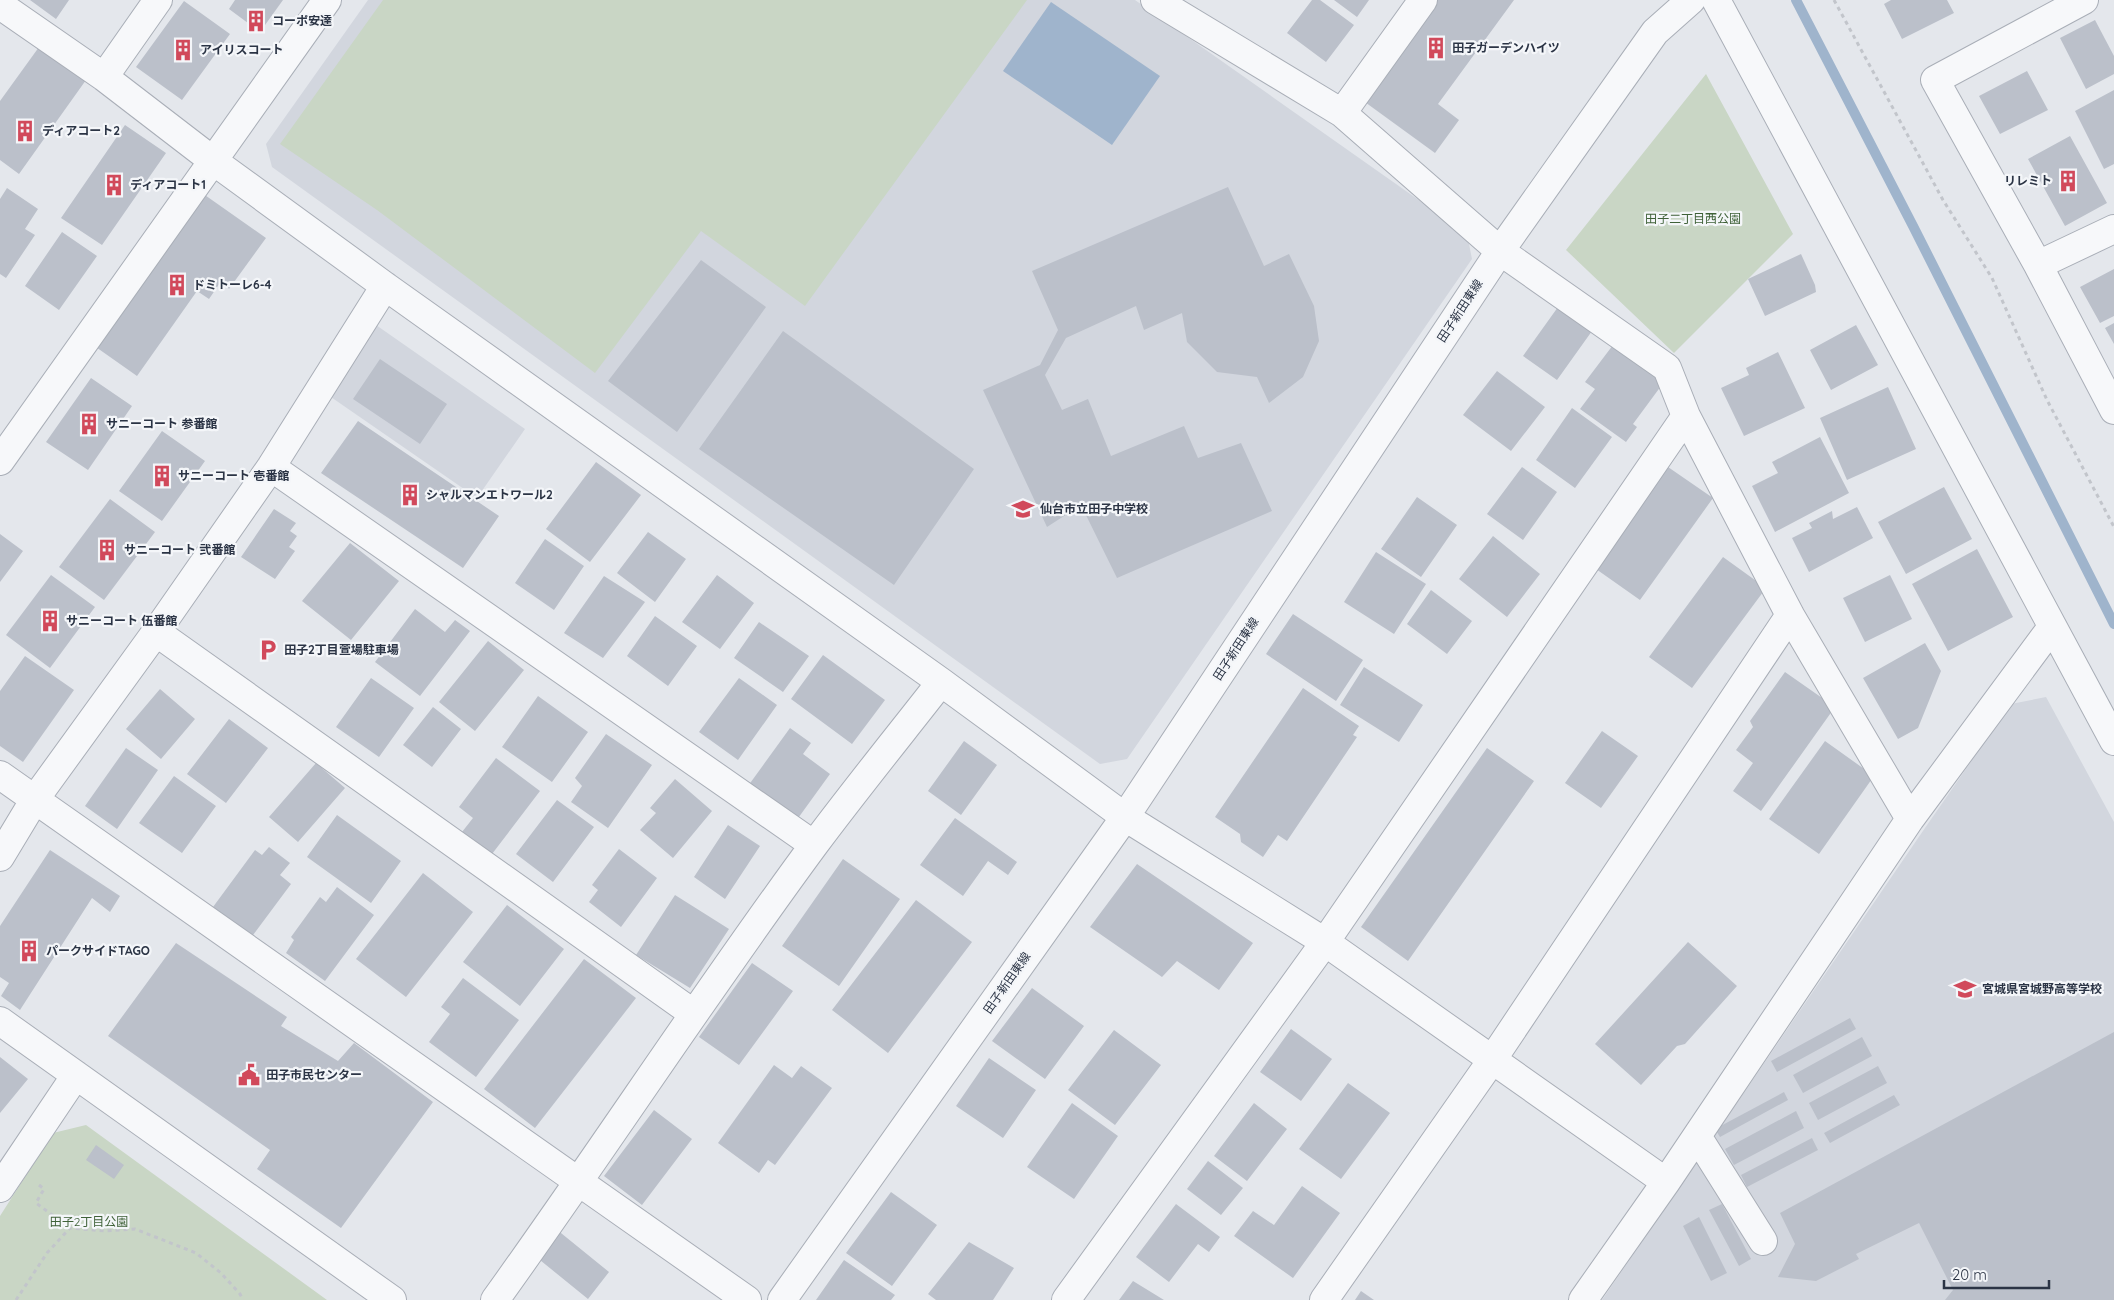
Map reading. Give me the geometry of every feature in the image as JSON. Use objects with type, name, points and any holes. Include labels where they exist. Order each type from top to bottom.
[{"type":"street","points":[[104,77],[158,0]]},
{"type":"street","points":[[0,462],[327,0]]},
{"type":"street","points":[[1155,0],[1342,113],[1500,251],[1667,368],[1686,416],[1790,614],[1910,819]]},
{"type":"street","points":[[1342,113],[1423,0]]},
{"type":"street","name":"田子新田東線","points":[[782,1300],[1125,817],[1500,251],[1655,32],[1691,0]]},
{"type":"street","points":[[1716,0],[2114,741]]},
{"type":"street","points":[[2084,0],[1935,80],[2038,264],[2114,410]]},
{"type":"street","points":[[0,5],[104,77],[212,160],[384,286],[941,682],[1125,817],[1325,942],[1666,1182]]},
{"type":"street","points":[[2038,264],[2114,229]]},
{"type":"street","points":[[0,857],[35,799],[156,632],[271,467],[384,286]]},
{"type":"street","points":[[1066,1300],[1325,942],[1686,416]]},
{"type":"street","points":[[271,467],[814,845]]},
{"type":"street","points":[[1324,1300],[1492,1060],[1790,614]]},
{"type":"street","points":[[1583,1300],[1666,1182],[1910,819],[2052,627]]},
{"type":"street","points":[[156,632],[694,1014]]},
{"type":"street","points":[[496,1300],[580,1183],[694,1014],[814,845],[941,682]]},
{"type":"street","points":[[0,775],[747,1300]]},
{"type":"street","points":[[0,1021],[392,1300]]},
{"type":"street","points":[[7,1178],[76,1075]]},
{"type":"street","points":[[1697,1136],[1762,1240]]},
{"type":"path","points":[[1834,0],[1943,200],[1992,278],[2047,400],[2114,527]]},
{"type":"path","points":[[7,1178],[27,1174],[44,1189],[36,1203],[70,1228],[105,1231],[135,1229],[196,1253],[221,1273],[243,1300]]},
{"type":"path","points":[[16,1300],[47,1253],[70,1228]]},
{"type":"shaded area","name":"仙台市立田子中学校","points":[[368,0],[1135,0],[1467,234],[1472,259],[1127,759],[1100,764],[272,167],[266,144]]},
{"type":"shaded area","points":[[376,325],[525,429],[477,498],[328,395]]},
{"type":"shaded area","name":"宮城県宮城野高等学校","points":[[2046,697],[2114,822],[2114,1300],[1602,1300],[2011,704]]},
{"type":"green space","points":[[383,0],[1027,0],[805,306],[701,231],[595,373],[377,210],[280,144]]},
{"type":"green space","name":"田子二丁目西公園","points":[[1706,74],[1793,234],[1674,353],[1566,250]]},
{"type":"green space","name":"田子2丁目公園","points":[[86,1125],[327,1300],[0,1300],[0,1216],[53,1133]]},
{"type":"water","points":[[1051,2],[1160,76],[1112,145],[1003,71]]},
{"type":"building","points":[[30,0],[69,0],[56,19]]},
{"type":"building","name":"コーポ安達","points":[[235,0],[283,0],[260,32],[229,9]]},
{"type":"building","points":[[1312,0],[1320,0],[1354,25],[1326,62],[1287,33]]},
{"type":"building","points":[[1334,0],[1369,0],[1357,17]]},
{"type":"building","name":"田子ガーデンハイツ","points":[[1429,0],[1514,0],[1438,104],[1459,120],[1435,153],[1358,97]]},
{"type":"building","points":[[1891,0],[1947,0],[1954,13],[1902,39],[1884,4]]},
{"type":"building","name":"アイリスコート","points":[[184,1],[230,34],[182,100],[136,67]]},
{"type":"building","points":[[2095,20],[2114,56],[2114,74],[2086,89],[2060,38]]},
{"type":"building","name":"ディアコート2","points":[[39,47],[86,80],[19,174],[0,160],[0,101]]},
{"type":"building","points":[[2027,71],[2048,110],[2000,134],[1979,96]]},
{"type":"building","points":[[2114,90],[2114,164],[2104,169],[2075,111]]},
{"type":"building","name":"ディアコート1","points":[[125,125],[166,153],[102,245],[61,218]]},
{"type":"building","name":"リレミト","points":[[2070,136],[2107,203],[2065,226],[2028,159]]},
{"type":"building","points":[[1228,187],[1264,266],[1289,254],[1314,306],[1319,341],[1303,377],[1269,403],[1257,377],[1217,372],[1187,342],[1182,313],[1144,330],[1136,306],[1066,338],[1045,375],[1062,410],[1088,399],[1111,456],[1184,426],[1198,458],[1241,443],[1272,511],[1117,578],[1081,505],[1047,527],[983,390],[1040,365],[1058,330],[1032,271]]},
{"type":"building","points":[[7,188],[38,209],[25,229],[35,235],[6,278],[0,274],[0,199]]},
{"type":"building","name":"ドミトーレ6-4","points":[[202,193],[266,238],[229,289],[222,280],[209,299],[197,291],[137,376],[93,345]]},
{"type":"building","points":[[62,232],[97,256],[59,310],[25,286]]},
{"type":"building","points":[[1801,254],[1815,285],[1816,292],[1765,316],[1748,279]]},
{"type":"building","points":[[701,260],[766,307],[677,432],[608,381]]},
{"type":"building","points":[[2114,269],[2114,316],[2100,323],[2080,287]]},
{"type":"building","points":[[1558,307],[1592,331],[1557,380],[1523,356]]},
{"type":"building","points":[[2114,323],[2114,344],[2105,328]]},
{"type":"building","points":[[1856,325],[1878,365],[1831,390],[1810,350]]},
{"type":"building","points":[[783,331],[974,469],[894,585],[699,449]]},
{"type":"building","points":[[1613,345],[1664,382],[1633,424],[1637,427],[1626,442],[1580,409],[1595,389],[1585,382]]},
{"type":"building","points":[[1778,352],[1805,408],[1744,436],[1721,388],[1749,375],[1746,368]]},
{"type":"building","points":[[380,359],[447,404],[420,444],[353,399]]},
{"type":"building","points":[[1497,371],[1545,407],[1511,451],[1463,415]]},
{"type":"building","name":"サニーコート 参番館","points":[[91,378],[132,406],[88,470],[46,442]]},
{"type":"building","points":[[1888,387],[1916,449],[1847,480],[1820,418]]},
{"type":"building","points":[[1572,408],[1612,437],[1575,488],[1536,460]]},
{"type":"building","name":"シャルマンエトワール2","points":[[358,421],[499,516],[463,568],[321,473]]},
{"type":"building","name":"サニーコート 壱番館","points":[[162,431],[205,461],[162,521],[119,491]]},
{"type":"building","points":[[1820,437],[1849,493],[1775,532],[1752,486],[1778,473],[1772,462]]},
{"type":"building","points":[[596,462],[641,495],[590,562],[546,529]]},
{"type":"building","points":[[1522,467],[1557,492],[1523,540],[1487,514]]},
{"type":"building","points":[[1668,467],[1713,498],[1640,600],[1596,569]]},
{"type":"building","points":[[1944,487],[1972,539],[1906,574],[1878,522]]},
{"type":"building","points":[[1417,497],[1457,525],[1421,577],[1381,549]]},
{"type":"building","name":"サニーコート 弐番館","points":[[110,499],[155,532],[104,600],[59,567]]},
{"type":"building","points":[[1857,507],[1873,538],[1809,572],[1792,538],[1812,528],[1809,523],[1832,511],[1833,519]]},
{"type":"building","points":[[274,509],[296,523],[290,531],[297,536],[289,547],[295,551],[275,579],[241,557]]},
{"type":"building","points":[[648,532],[686,559],[655,602],[617,573]]},
{"type":"building","points":[[0,534],[23,551],[0,582]]},
{"type":"building","points":[[1493,536],[1540,574],[1507,617],[1459,579]]},
{"type":"building","points":[[545,539],[584,566],[554,610],[515,583]]},
{"type":"building","points":[[350,543],[399,581],[351,640],[302,601]]},
{"type":"building","points":[[1977,549],[2013,617],[1948,651],[1912,584]]},
{"type":"building","points":[[1376,552],[1426,584],[1394,634],[1344,602]]},
{"type":"building","points":[[1723,557],[1766,588],[1692,688],[1649,657]]},
{"type":"building","name":"サニーコート 伍番館","points":[[51,575],[95,607],[50,668],[6,635]]},
{"type":"building","points":[[717,575],[754,603],[720,649],[682,622]]},
{"type":"building","points":[[1890,575],[1912,619],[1865,642],[1843,598]]},
{"type":"building","points":[[604,576],[645,602],[603,658],[564,633]]},
{"type":"building","points":[[1431,590],[1472,621],[1447,654],[1407,624]]},
{"type":"building","points":[[415,609],[445,632],[455,620],[470,631],[420,696],[375,662]]},
{"type":"building","points":[[1293,614],[1363,660],[1336,701],[1266,654]]},
{"type":"building","points":[[655,616],[697,646],[668,686],[627,656]]},
{"type":"building","points":[[759,622],[809,656],[783,692],[734,658]]},
{"type":"building","points":[[488,641],[524,670],[475,731],[439,702]]},
{"type":"building","points":[[1925,643],[1941,671],[1918,728],[1898,739],[1863,678]]},
{"type":"building","points":[[823,655],[885,700],[852,744],[791,699]]},
{"type":"building","points":[[25,656],[74,690],[23,762],[0,746],[0,691]]},
{"type":"building","points":[[1364,667],[1423,705],[1399,742],[1340,705]]},
{"type":"building","points":[[1785,672],[1835,707],[1761,811],[1733,791],[1753,763],[1736,750],[1753,727],[1750,721]]},
{"type":"building","points":[[371,678],[414,708],[379,757],[336,727]]},
{"type":"building","points":[[739,678],[777,705],[738,760],[699,732]]},
{"type":"building","points":[[1303,688],[1359,726],[1353,735],[1357,737],[1287,841],[1278,835],[1263,857],[1241,842],[1240,834],[1215,817]]},
{"type":"building","points":[[160,689],[195,719],[161,759],[126,729]]},
{"type":"building","points":[[538,696],[588,732],[552,782],[502,747]]},
{"type":"building","points":[[433,707],[461,729],[432,767],[403,745]]},
{"type":"building","points":[[229,719],[268,748],[226,803],[187,774]]},
{"type":"building","points":[[790,728],[811,743],[803,754],[830,774],[796,821],[748,786]]},
{"type":"building","points":[[1602,731],[1638,756],[1601,808],[1565,783]]},
{"type":"building","points":[[606,734],[652,765],[608,828],[571,802],[582,786],[575,778]]},
{"type":"building","points":[[964,741],[997,765],[961,815],[928,791]]},
{"type":"building","points":[[1825,741],[1874,776],[1819,854],[1769,819]]},
{"type":"building","points":[[126,748],[158,770],[117,829],[85,806]]},
{"type":"building","points":[[1487,748],[1534,781],[1408,961],[1361,927]]},
{"type":"building","points":[[496,758],[540,791],[492,854],[462,832],[473,818],[459,807]]},
{"type":"building","points":[[316,763],[345,788],[298,842],[269,817]]},
{"type":"building","points":[[174,776],[216,806],[182,853],[139,823]]},
{"type":"building","points":[[675,779],[712,811],[673,858],[640,830],[656,813],[650,808]]},
{"type":"building","points":[[557,800],[594,827],[553,882],[516,854]]},
{"type":"building","points":[[337,815],[401,861],[371,903],[307,857]]},
{"type":"building","points":[[955,818],[1017,862],[1008,875],[988,861],[963,896],[920,865]]},
{"type":"building","points":[[728,825],[760,846],[725,899],[694,877]]},
{"type":"building","points":[[269,847],[290,863],[280,875],[291,884],[253,935],[213,907],[255,850],[262,855]]},
{"type":"building","points":[[619,849],[657,878],[621,927],[589,902],[598,890],[592,885]]},
{"type":"building","name":"パークサイドTAGO","points":[[50,850],[120,896],[110,912],[92,898],[20,1010],[1,996],[9,983],[0,977],[0,926]]},
{"type":"building","points":[[843,859],[900,899],[839,986],[782,946]]},
{"type":"building","points":[[1137,864],[1253,943],[1219,990],[1177,961],[1162,977],[1090,927]]},
{"type":"building","points":[[423,873],[473,912],[406,997],[356,959]]},
{"type":"building","points":[[337,887],[374,915],[325,981],[286,953],[294,940],[291,937],[320,897],[326,902]]},
{"type":"building","points":[[675,895],[729,929],[690,988],[636,955]]},
{"type":"building","points":[[916,900],[972,942],[888,1053],[832,1010]]},
{"type":"building","points":[[507,905],[564,949],[520,1006],[463,962]]},
{"type":"building","points":[[1688,942],[1737,986],[1685,1044],[1677,1046],[1641,1085],[1595,1044]]},
{"type":"building","points":[[176,943],[287,1017],[281,1026],[338,1061],[354,1043],[433,1102],[341,1228],[257,1169],[270,1150],[108,1036]]},
{"type":"building","points":[[584,959],[636,998],[535,1128],[484,1089]]},
{"type":"building","points":[[752,963],[793,991],[739,1065],[699,1037]]},
{"type":"building","points":[[463,978],[519,1020],[476,1077],[429,1042],[450,1014],[441,1007]]},
{"type":"building","points":[[1032,988],[1084,1026],[1045,1079],[992,1041]]},
{"type":"building","points":[[1850,1018],[1856,1029],[1777,1072],[1771,1061]]},
{"type":"building","points":[[1291,1029],[1332,1059],[1301,1101],[1260,1072]]},
{"type":"building","points":[[1114,1030],[1161,1065],[1115,1125],[1068,1090]]},
{"type":"building","points":[[2114,1032],[2114,1300],[1945,1300],[1953,1290],[1919,1223],[1856,1254],[1859,1259],[1816,1281],[1778,1277],[1795,1244],[1780,1213]]},
{"type":"building","points":[[1862,1037],[1872,1056],[1803,1093],[1793,1075]]},
{"type":"building","points":[[0,1057],[28,1079],[0,1113]]},
{"type":"building","points":[[989,1058],[1036,1090],[1003,1138],[956,1106]]},
{"type":"building","points":[[774,1065],[792,1078],[801,1066],[832,1088],[775,1165],[768,1160],[759,1173],[718,1143]]},
{"type":"building","points":[[1878,1066],[1887,1083],[1818,1120],[1809,1103]]},
{"type":"building","points":[[1348,1083],[1390,1113],[1341,1179],[1299,1149]]},
{"type":"building","points":[[1784,1092],[1788,1100],[1720,1137],[1715,1129]]},
{"type":"building","points":[[1894,1095],[1900,1105],[1830,1143],[1824,1133]]},
{"type":"building","points":[[1072,1103],[1118,1136],[1074,1199],[1027,1167]]},
{"type":"building","points":[[1254,1103],[1287,1129],[1247,1181],[1214,1156]]},
{"type":"building","points":[[654,1110],[692,1139],[642,1205],[604,1176]]},
{"type":"building","points":[[1796,1111],[1804,1128],[1734,1165],[1725,1149]]},
{"type":"building","points":[[1812,1138],[1818,1150],[1747,1187],[1741,1175]]},
{"type":"building","points":[[96,1145],[124,1165],[114,1179],[86,1160]]},
{"type":"building","points":[[1208,1161],[1243,1188],[1221,1215],[1187,1189]]},
{"type":"building","points":[[1302,1186],[1340,1213],[1293,1278],[1234,1236],[1253,1211],[1274,1225]]},
{"type":"building","points":[[891,1192],[937,1225],[892,1286],[846,1253]]},
{"type":"building","points":[[1176,1204],[1220,1237],[1209,1252],[1198,1244],[1169,1282],[1136,1257]]},
{"type":"building","points":[[1722,1204],[1751,1259],[1739,1266],[1709,1210]]},
{"type":"building","points":[[1699,1217],[1727,1273],[1711,1281],[1683,1226]]},
{"type":"building","points":[[556,1229],[609,1272],[588,1299],[535,1256]]},
{"type":"building","points":[[969,1242],[1014,1268],[993,1300],[936,1300],[928,1294]]},
{"type":"building","points":[[844,1260],[895,1295],[891,1300],[816,1300]]},
{"type":"building","points":[[1133,1281],[1164,1300],[1119,1300]]},
{"type":"building","points":[[1361,1291],[1374,1300],[1355,1300]]},
{"type":"waterway","points":[[1796,0],[1913,226],[2114,624]]},
{"type":"place","name":"コーポ安達","points":[[256,21]]},
{"type":"place","name":"田子ガーデンハイツ","points":[[1436,48]]},
{"type":"place","name":"アイリスコート","points":[[183,50]]},
{"type":"place","name":"ディアコート2","points":[[25,131]]},
{"type":"place","name":"リレミト","points":[[2068,181]]},
{"type":"place","name":"ディアコート1","points":[[114,185]]},
{"type":"place","name":"ドミトーレ6-4","points":[[177,285]]},
{"type":"place","name":"サニーコート 参番館","points":[[89,424]]},
{"type":"place","name":"サニーコート 壱番館","points":[[162,476]]},
{"type":"place","name":"シャルマンエトワール2","points":[[410,495]]},
{"type":"place","name":"仙台市立田子中学校","points":[[1023,509]]},
{"type":"place","name":"サニーコート 弐番館","points":[[107,550]]},
{"type":"place","name":"サニーコート 伍番館","points":[[50,621]]},
{"type":"place","name":"田子2丁目萱場駐車場","points":[[268,650]]},
{"type":"place","name":"パークサイドTAGO","points":[[29,951]]},
{"type":"place","name":"宮城県宮城野高等学校","points":[[1965,989]]},
{"type":"place","name":"田子市民センター","points":[[249,1075]]}]
